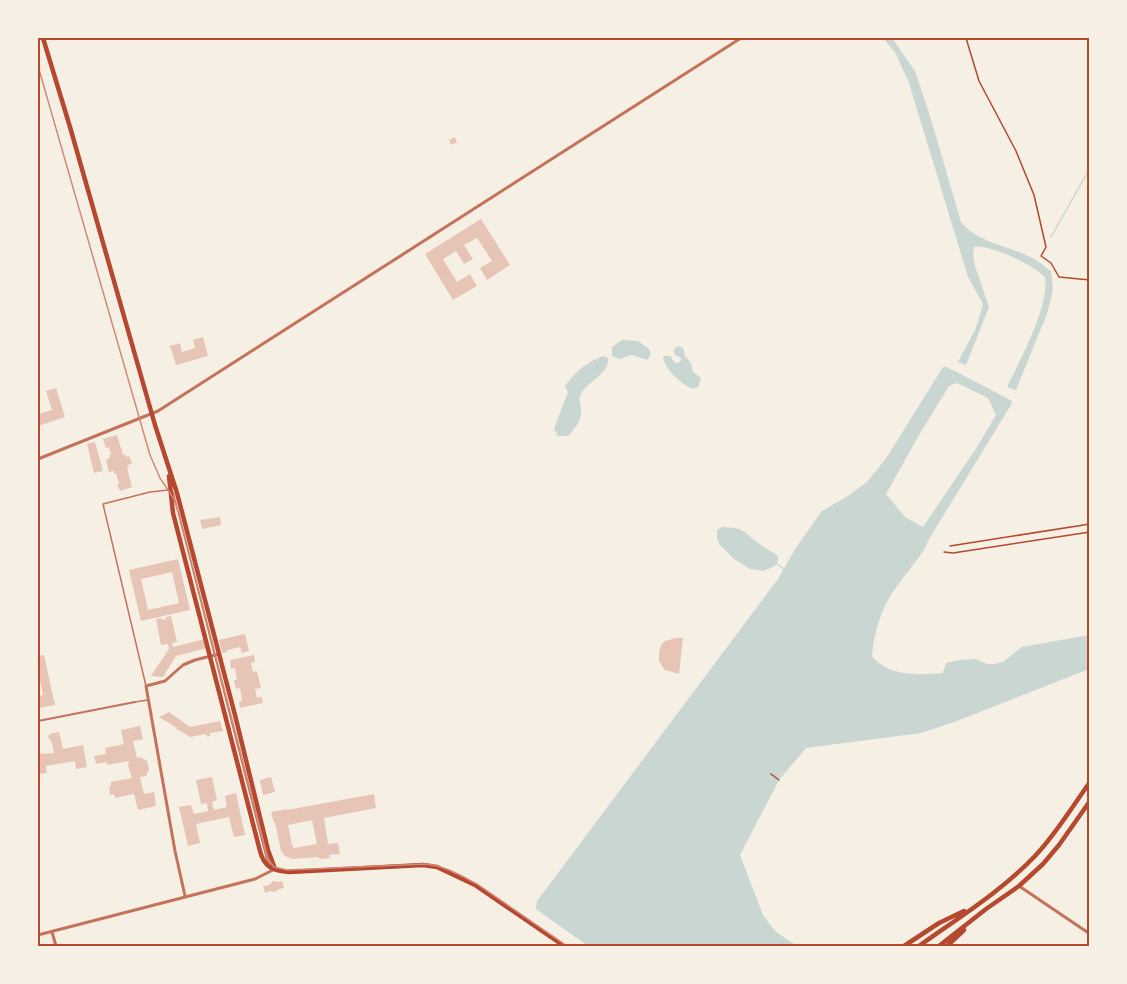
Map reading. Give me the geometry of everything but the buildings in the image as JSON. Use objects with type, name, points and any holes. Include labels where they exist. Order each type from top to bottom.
[{"type":"main road","points":[[43,38],[151,414],[178,497],[263,861],[275,869],[289,872],[435,866],[474,885],[564,946]]},
{"type":"main road","points":[[168,467],[173,513],[275,869]]},
{"type":"main road","points":[[920,946],[1011,879],[1034,857],[1054,835],[1089,782]]},
{"type":"main road","points":[[939,946],[1019,886],[1043,864],[1089,801]]},
{"type":"main road","points":[[904,946],[939,923],[977,904]]},
{"type":"main road","points":[[947,946],[986,909]]},
{"type":"street","points":[[38,459],[151,414],[741,38]]},
{"type":"street","points":[[185,896],[146,686],[165,681],[183,665],[215,656]]},
{"type":"street","points":[[38,721],[135,702]]},
{"type":"street","points":[[38,936],[255,879],[275,869]]},
{"type":"street","points":[[1019,886],[1089,934]]},
{"type":"street","points":[[52,932],[56,946]]},
{"type":"lane","points":[[146,686],[103,504],[150,492],[172,491],[178,497]]},
{"type":"lane","points":[[135,702],[149,700]]},
{"type":"path","points":[[966,38],[979,81],[1016,151],[1034,195],[1046,247],[1041,256],[1051,263],[1059,277],[1089,280]]},
{"type":"path","points":[[950,546],[1089,524]]},
{"type":"path","points":[[944,552],[953,553],[1089,532]]},
{"type":"path","points":[[771,774],[779,780]]},
{"type":"shaded area","points":[[883,38],[892,38],[915,71],[961,222],[985,240],[1023,254],[1051,271],[1053,290],[1047,314],[1016,390],[1007,387],[1039,317],[1045,277],[1011,256],[991,249],[974,247],[975,266],[989,307],[966,365],[958,362],[976,328],[983,304],[968,277],[909,83],[895,52]]},
{"type":"shaded area","points":[[622,340],[638,341],[649,349],[651,354],[647,360],[632,355],[619,359],[612,356],[612,347]]},
{"type":"shaded area","points":[[678,346],[683,348],[693,372],[701,378],[698,387],[693,389],[684,384],[670,372],[664,362],[664,356],[670,356],[675,363],[681,360],[673,351]]},
{"type":"shaded area","points":[[603,356],[608,358],[605,368],[585,388],[579,400],[581,415],[579,421],[568,436],[558,436],[554,429],[568,392],[565,386],[582,368]]},
{"type":"shaded area","points":[[943,367],[1012,401],[923,552],[887,602],[877,628],[872,656],[879,663],[895,671],[915,674],[943,673],[946,663],[975,659],[994,664],[1003,662],[1022,647],[1089,635],[1089,669],[921,733],[806,748],[779,780],[740,855],[763,915],[776,932],[797,946],[588,946],[536,909],[537,901],[778,579],[797,546],[822,511],[867,482],[887,457]],"holes":[[[957,383],[988,398],[996,415],[923,527],[905,517],[886,494],[949,386]]]},
{"type":"shaded area","points":[[723,527],[739,529],[746,533],[778,556],[777,564],[763,571],[750,569],[734,559],[719,544],[717,530]]},
{"type":"waterway","points":[[1051,237],[1090,168]]},
{"type":"waterway","points":[[777,564],[784,569]]},
{"type":"tram line","points":[[38,66],[150,455],[160,478],[174,499],[179,514],[268,859],[274,867],[287,870],[424,864],[438,866],[477,884],[567,946]]}]
